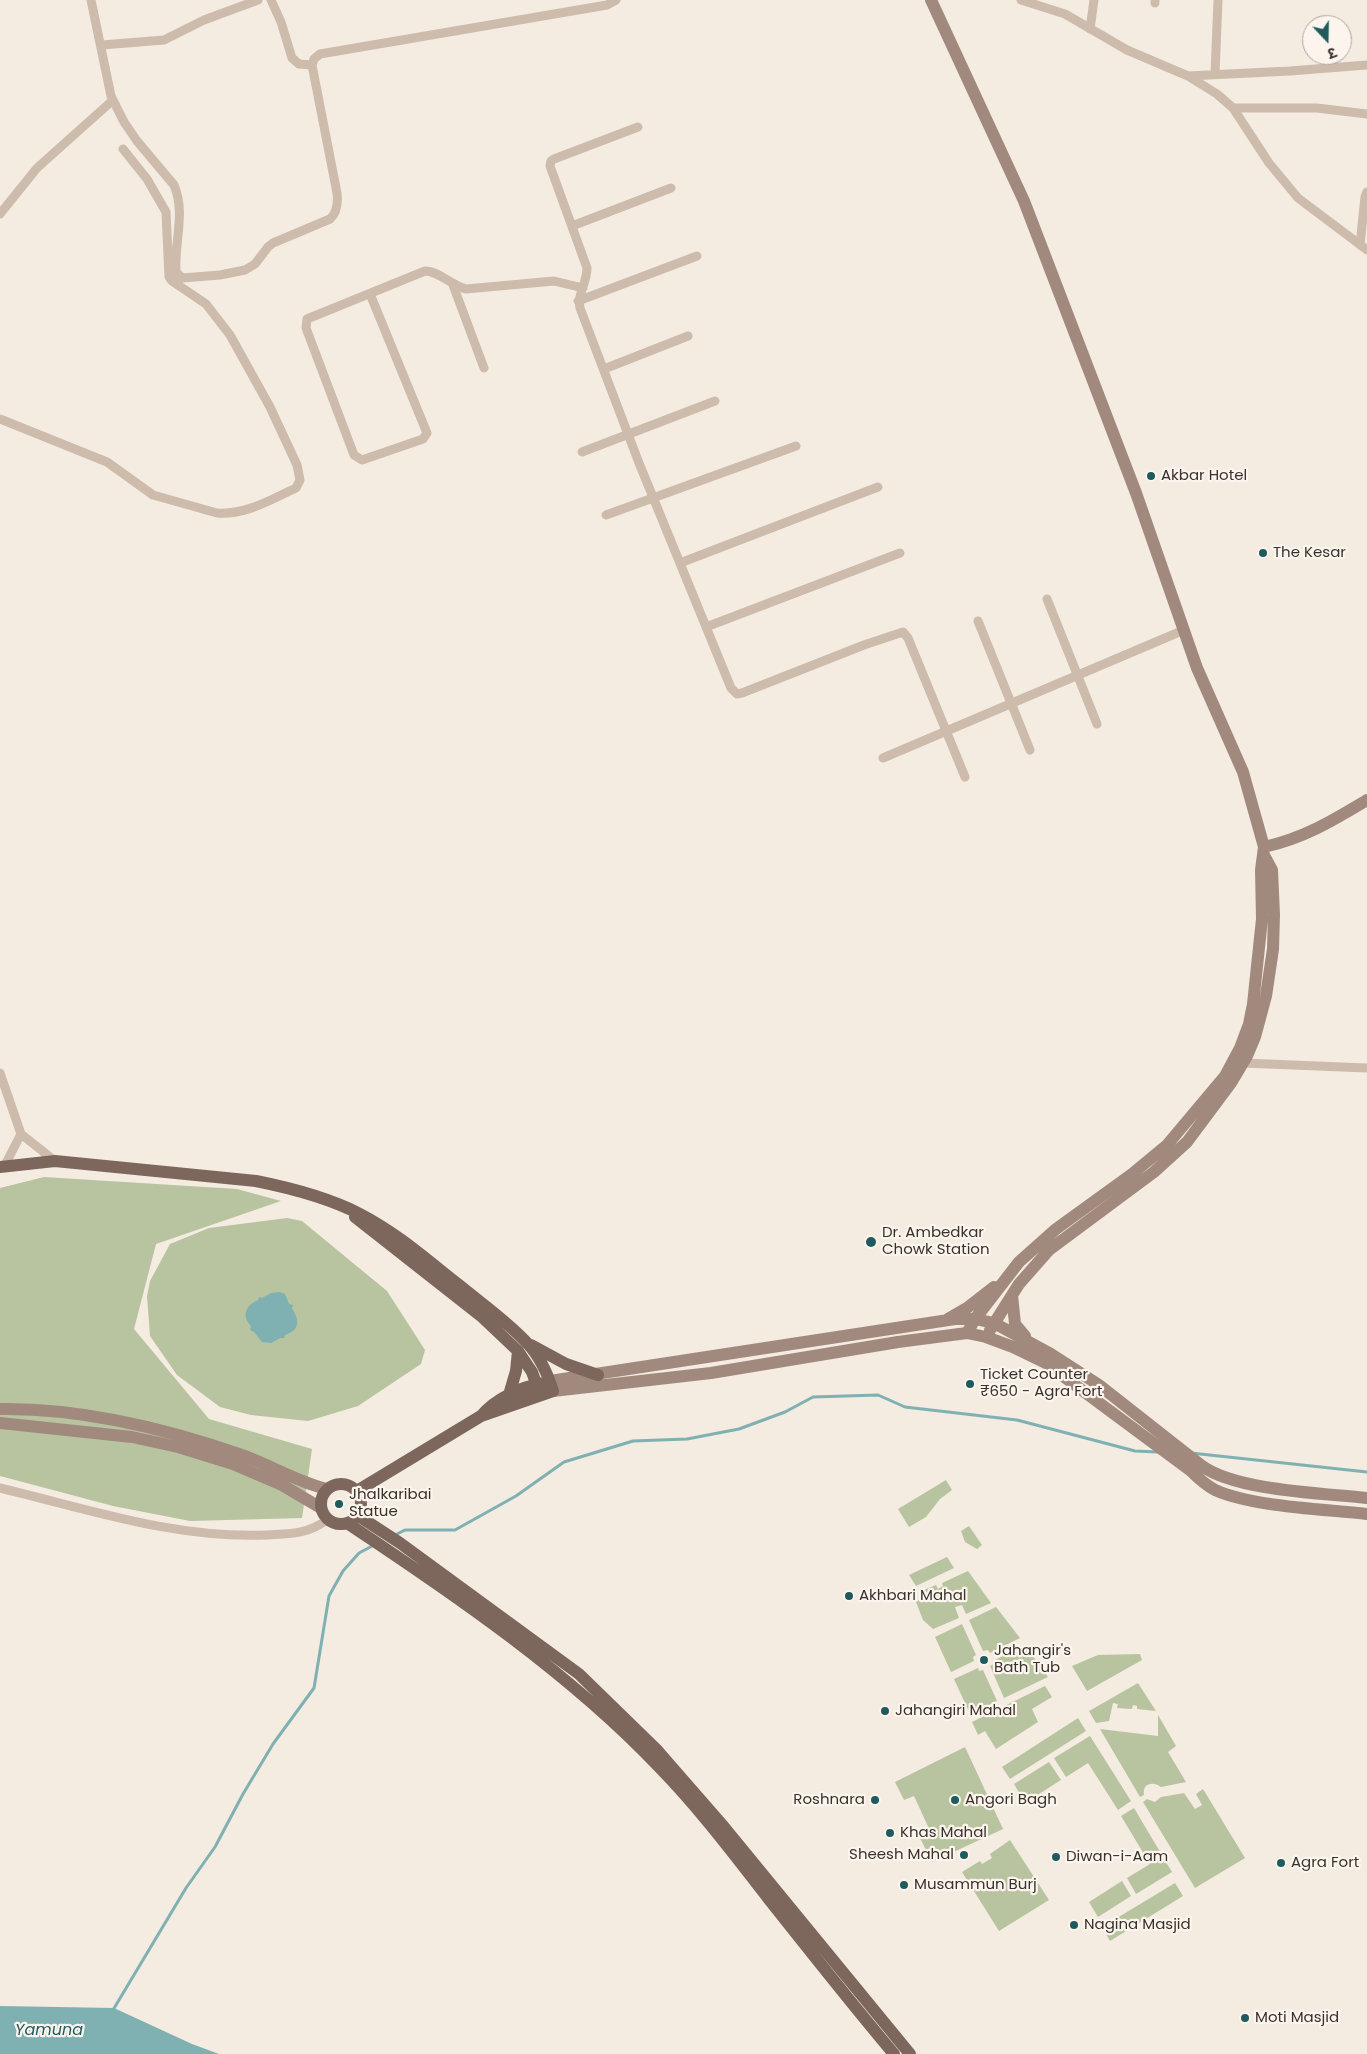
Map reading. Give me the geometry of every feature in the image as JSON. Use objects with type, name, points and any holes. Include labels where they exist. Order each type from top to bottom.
[{"type":"main road","points":[[931,0],[1024,201],[1136,493],[1197,668],[1243,772],[1264,851],[1272,870],[1274,915],[1273,949],[1264,1005],[1253,1044],[1231,1083],[1187,1142],[1168,1161],[1049,1250],[1032,1268],[1012,1295],[986,1337]]},
{"type":"main road","points":[[1264,851],[1308,834],[1367,800]]},
{"type":"main road","points":[[968,1333],[975,1319],[1009,1275],[1038,1243],[1132,1174],[1167,1145],[1225,1076],[1240,1048],[1253,1004],[1262,919],[1261,870],[1264,851]]},
{"type":"main road","points":[[3,1166],[55,1161],[256,1181],[287,1188],[344,1206],[367,1228],[523,1347],[598,1375]]},
{"type":"main road","points":[[946,1320],[967,1308],[1009,1275]]},
{"type":"main road","points":[[1012,1295],[1015,1324],[1028,1340]]},
{"type":"main road","points":[[357,1491],[481,1416],[489,1407],[509,1395],[598,1375],[946,1320],[975,1319],[994,1324],[1028,1340],[1099,1385],[1114,1406]]},
{"type":"main road","points":[[481,1416],[494,1413],[545,1388],[711,1373],[898,1342],[968,1333],[986,1337],[1027,1353],[1114,1406],[1196,1469],[1207,1485],[1216,1490],[1251,1500],[1276,1504],[1367,1514]]},
{"type":"main road","points":[[523,1347],[527,1361],[545,1388]]},
{"type":"main road","points":[[509,1395],[523,1347]]},
{"type":"main road","points":[[0,1409],[25,1409],[84,1415],[172,1433],[240,1454],[311,1485],[327,1489]]},
{"type":"main road","points":[[0,1423],[132,1437],[178,1447],[233,1464],[282,1485],[321,1508],[328,1519],[334,1523],[352,1519],[377,1528],[400,1543],[579,1674],[656,1749],[730,1834],[910,2054]]},
{"type":"main road","points":[[1196,1469],[1235,1481],[1367,1498]]},
{"type":"main road","points":[[321,1508],[323,1494],[327,1489],[333,1485],[346,1484],[357,1491],[361,1503],[352,1519]]},
{"type":"main road","points":[[1276,1504],[1278,1488]]},
{"type":"main road","points":[[352,1519],[364,1534],[501,1631],[613,1721],[653,1761],[728,1846],[860,2014],[894,2054]]},
{"type":"street","points":[[91,0],[113,100],[130,132],[174,184],[176,190],[180,216],[176,268],[178,276],[182,278],[220,275],[252,267],[268,247],[330,219],[335,213],[338,203],[337,193],[312,65],[314,59],[320,54],[607,5],[616,0]]},
{"type":"street","points":[[102,45],[164,40],[204,20],[258,0]]},
{"type":"street","points":[[271,0],[281,22],[292,58],[299,64],[312,65]]},
{"type":"street","points":[[1021,0],[1042,3],[1065,14],[1127,50],[1188,76],[1217,94],[1233,108],[1264,157],[1298,198],[1364,247]]},
{"type":"street","points":[[1090,29],[1094,0]]},
{"type":"street","points":[[1215,74],[1218,0]]},
{"type":"street","points":[[1188,76],[1367,65]]},
{"type":"street","points":[[0,214],[37,168],[113,100]]},
{"type":"street","points":[[1233,108],[1317,108],[1367,114]]},
{"type":"street","points":[[638,127],[551,161],[552,171],[587,268],[587,275],[578,301],[580,308],[653,498],[730,688],[737,694],[742,693],[864,645],[903,632],[908,638],[965,777]]},
{"type":"street","points":[[0,419],[107,462],[153,495],[217,513],[250,510],[296,488],[299,484],[297,465],[281,430],[230,335],[206,304],[169,277],[166,212],[147,179],[123,149]]},
{"type":"street","points":[[572,226],[671,188]]},
{"type":"street","points":[[1364,247],[1367,192]]},
{"type":"street","points":[[578,301],[697,256]]},
{"type":"street","points":[[370,294],[427,433],[423,438],[362,460],[354,456],[305,323],[310,317],[425,272],[434,273],[453,285],[466,289],[554,281],[582,288]]},
{"type":"street","points":[[453,285],[484,368]]},
{"type":"street","points":[[604,369],[688,336]]},
{"type":"street","points":[[582,452],[716,401]]},
{"type":"street","points":[[606,515],[796,446]]},
{"type":"street","points":[[680,563],[878,487]]},
{"type":"street","points":[[706,627],[900,553]]},
{"type":"street","points":[[1047,599],[1097,724]]},
{"type":"street","points":[[978,621],[1030,750]]},
{"type":"street","points":[[883,758],[1184,630]]},
{"type":"street","points":[[1243,1063],[1367,1068]]},
{"type":"street","points":[[0,1073],[21,1134],[55,1161]]},
{"type":"street","points":[[3,1166],[21,1134]]},
{"type":"street","points":[[0,1488],[101,1515],[189,1531],[234,1536],[298,1534],[312,1530],[328,1519]]},
{"type":"green space","points":[[44,1177],[237,1189],[281,1201],[156,1244],[134,1329],[209,1419],[312,1449],[302,1518],[190,1521],[113,1506],[0,1476],[0,1188]]},
{"type":"green space","points":[[287,1218],[302,1221],[387,1291],[425,1350],[421,1364],[358,1406],[308,1421],[251,1415],[220,1407],[177,1375],[150,1336],[147,1296],[150,1281],[170,1244],[209,1228]]},
{"type":"green space","points":[[946,1480],[952,1490],[940,1499],[926,1517],[909,1527],[898,1509]]},
{"type":"green space","points":[[969,1526],[982,1545],[977,1549],[965,1542],[961,1531]]},
{"type":"green space","points":[[947,1557],[954,1568],[916,1586],[909,1575]]},
{"type":"green space","points":[[968,1571],[991,1603],[966,1614],[962,1605],[955,1607],[959,1618],[933,1629],[923,1620],[916,1602],[921,1599],[919,1592],[936,1585],[938,1589],[943,1586],[942,1583]]},
{"type":"green space","points":[[996,1607],[1020,1638],[990,1653],[988,1650],[983,1651],[969,1620]]},
{"type":"green space","points":[[962,1624],[976,1655],[973,1657],[974,1661],[951,1672],[935,1637]]},
{"type":"green space","points":[[1025,1645],[1048,1677],[1004,1698],[990,1666],[994,1664],[993,1661]]},
{"type":"green space","points":[[1140,1654],[1142,1660],[1087,1691],[1072,1666],[1098,1655]]},
{"type":"green space","points":[[978,1668],[979,1671],[983,1670],[997,1701],[970,1714],[954,1679]]},
{"type":"green space","points":[[1138,1683],[1156,1711],[1137,1709],[1137,1706],[1133,1705],[1132,1709],[1117,1708],[1118,1704],[1113,1703],[1109,1721],[1096,1723],[1089,1711]]},
{"type":"green space","points":[[1045,1686],[1052,1697],[1032,1709],[1038,1722],[996,1749],[985,1731],[978,1735],[972,1722]]},
{"type":"green space","points":[[1158,1715],[1176,1746],[1168,1752],[1186,1782],[1161,1787],[1149,1784],[1145,1788],[1144,1795],[1140,1797],[1100,1729],[1158,1736]]},
{"type":"green space","points":[[1078,1718],[1086,1731],[1010,1779],[1002,1767]]},
{"type":"green space","points":[[1090,1736],[1131,1801],[1118,1810],[1088,1763],[1066,1777],[1054,1758]]},
{"type":"green space","points":[[965,1747],[1003,1829],[932,1862],[920,1838],[931,1833],[914,1796],[904,1800],[895,1782]]},
{"type":"green space","points":[[1049,1762],[1061,1780],[1025,1803],[1014,1784]]},
{"type":"green space","points":[[1203,1789],[1245,1858],[1195,1888],[1143,1802],[1147,1799],[1155,1802],[1161,1797],[1184,1793],[1195,1809],[1202,1805],[1196,1794]]},
{"type":"green space","points":[[1134,1808],[1172,1872],[1136,1894],[1127,1878],[1150,1864],[1121,1816]]},
{"type":"green space","points":[[1010,1840],[1049,1900],[999,1931],[962,1872],[980,1861],[982,1864],[992,1858],[990,1854]]},
{"type":"green space","points":[[1122,1881],[1131,1896],[1098,1917],[1089,1902]]},
{"type":"green space","points":[[1175,1883],[1183,1896],[1110,1941],[1102,1927]]},
{"type":"water","points":[[280,1292],[285,1294],[289,1304],[293,1305],[292,1309],[297,1321],[296,1327],[285,1335],[284,1338],[271,1343],[262,1342],[250,1330],[251,1326],[246,1318],[246,1311],[259,1297],[262,1298],[271,1293]]},
{"type":"water","name":"Yamuna","points":[[0,2006],[114,2008],[192,2044],[219,2054],[0,2054]]},
{"type":"waterway","points":[[393,1536],[405,1530],[455,1530],[516,1496],[564,1462],[633,1441],[687,1439],[739,1429],[785,1412],[813,1397],[878,1395],[905,1407],[1017,1420],[1135,1451],[1157,1452]]},
{"type":"waterway","points":[[1191,1453],[1367,1472]]},
{"type":"waterway","points":[[113,2010],[186,1888],[215,1847],[243,1794],[273,1744],[314,1688],[329,1596],[343,1571],[359,1553],[374,1545]]},
{"type":"place","name":"Akbar Hotel","points":[[1151,476]]},
{"type":"place","name":"The Kesar","points":[[1263,553]]},
{"type":"place","name":"Dr. Ambedkar Chowk Station","points":[[871,1242]]},
{"type":"place","name":"Ticket Counter ₹650 - Agra Fort","points":[[970,1384]]},
{"type":"place","name":"Jhalkaribai Statue","points":[[339,1504]]},
{"type":"place","name":"Akhbari Mahal","points":[[849,1596]]},
{"type":"place","name":"Jahangir's Bath Tub","points":[[984,1660]]},
{"type":"place","name":"Jahangiri Mahal","points":[[885,1711]]},
{"type":"place","name":"Roshnara","points":[[875,1800]]},
{"type":"place","name":"Angori Bagh","points":[[955,1800]]},
{"type":"place","name":"Khas Mahal","points":[[890,1833]]},
{"type":"place","name":"Sheesh Mahal","points":[[964,1855]]},
{"type":"place","name":"Diwan-i-Aam","points":[[1056,1857]]},
{"type":"place","name":"Agra Fort","points":[[1281,1863]]},
{"type":"place","name":"Musammun Burj","points":[[904,1885]]},
{"type":"place","name":"Nagina Masjid","points":[[1074,1925]]},
{"type":"place","name":"Moti Masjid","points":[[1245,2018]]}]
